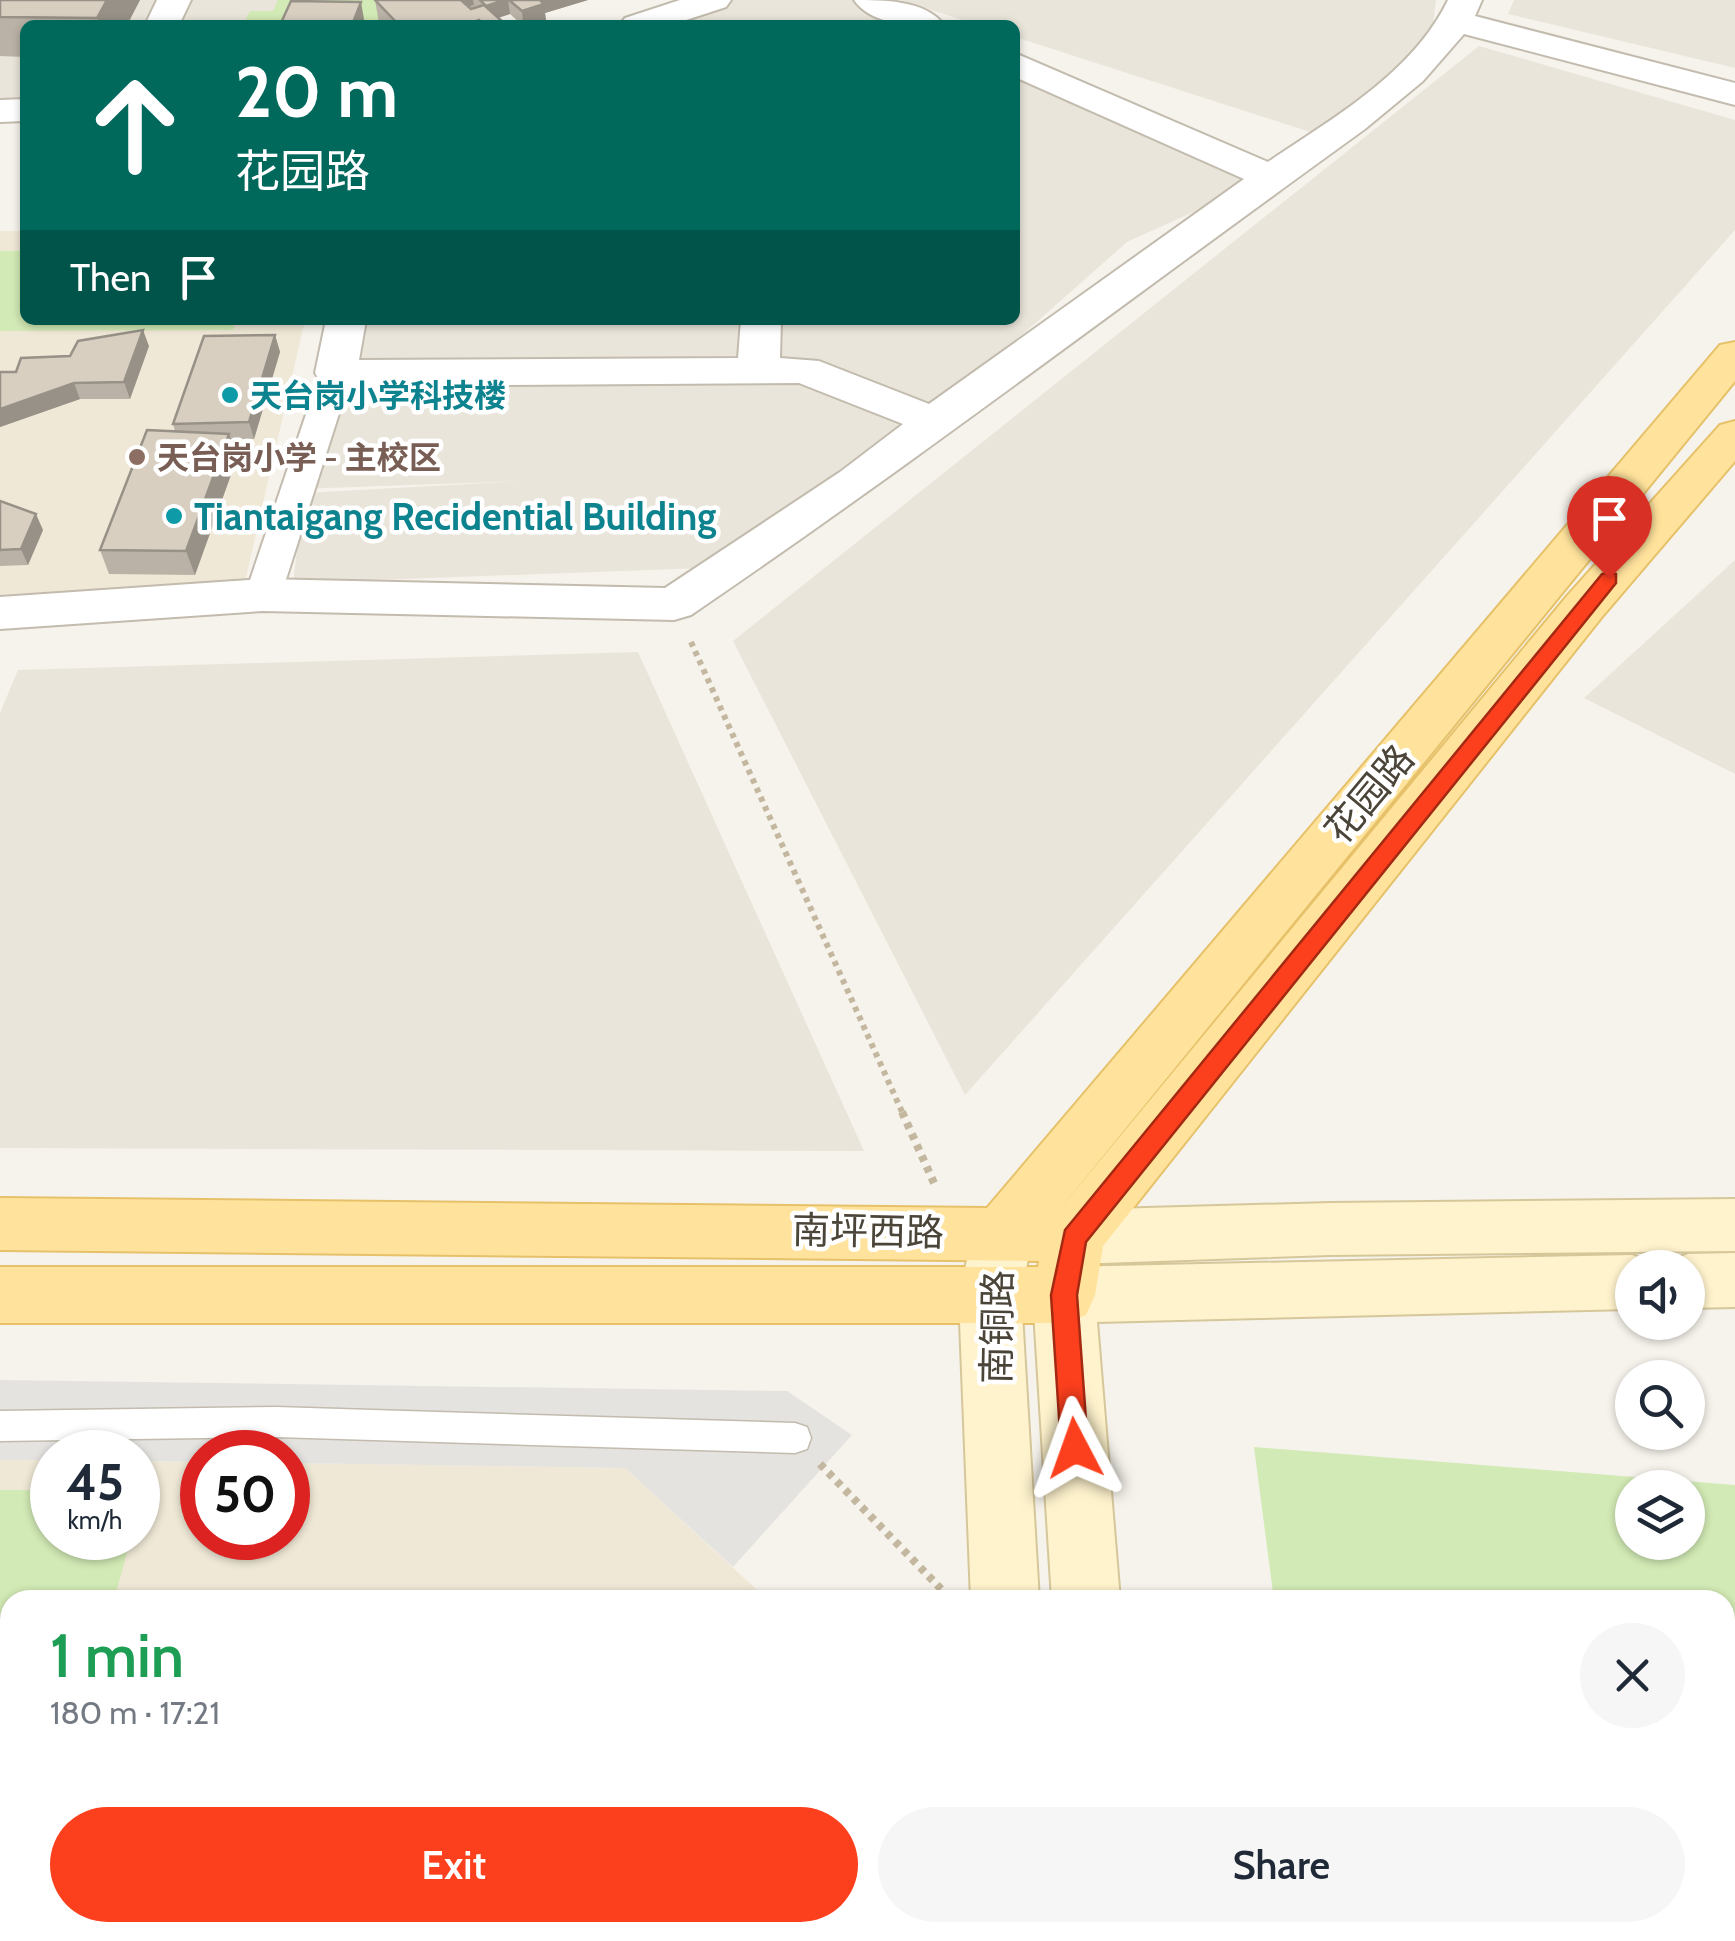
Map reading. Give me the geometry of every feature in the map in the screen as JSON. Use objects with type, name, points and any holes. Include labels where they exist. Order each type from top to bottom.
[{"type":"main road","name":"花园路","points":[[979,1232],[1735,354]]},
{"type":"main road","name":"花园路","points":[[1069,1266],[1584,607],[1735,434]]},
{"type":"main road","name":"南坪西路","points":[[0,1224],[979,1232],[1069,1266],[1615,1282]]},
{"type":"main road","name":"南坪西路","points":[[0,1296],[990,1296],[1069,1266],[1330,1230],[1735,1226]]},
{"type":"main road","name":"南铜路","points":[[979,1232],[990,1296],[1005,1590]]},
{"type":"main road","name":"南铜路","points":[[1069,1266],[1085,1590]]},
{"type":"main road","points":[[1705,1281],[1735,1280]]},
{"type":"street","points":[[609,0],[632,20]]},
{"type":"street","points":[[653,20],[714,0]]},
{"type":"street","points":[[871,0],[916,20]]},
{"type":"street","points":[[0,613],[263,595],[674,604],[856,482],[934,421],[1328,138],[1429,57],[1462,11],[1735,94]]},
{"type":"street","points":[[1020,66],[1271,177]]},
{"type":"street","points":[[263,595],[336,373],[345,325]]},
{"type":"street","points":[[758,370],[761,325]]},
{"type":"street","points":[[336,373],[804,370],[934,421]]},
{"type":"lane","points":[[0,1426],[276,1422],[795,1438]]},
{"type":"path","points":[[674,604],[979,1232]]},
{"type":"path","points":[[795,1438],[943,1590]]},
{"type":"shaded area","points":[[0,0],[422,0],[416,20],[20,20],[20,109],[0,110]]},
{"type":"shaded area","points":[[716,0],[871,0],[916,20],[654,20]]},
{"type":"shaded area","points":[[900,0],[1436,0],[1429,57],[1329,138],[1020,39],[1020,20],[962,20]]},
{"type":"shaded area","points":[[1514,0],[1735,0],[1735,68],[1508,14]]},
{"type":"shaded area","points":[[1479,46],[1735,120],[1735,230],[965,1095],[733,641]]},
{"type":"shaded area","points":[[1020,66],[1271,177],[1127,242],[856,482],[704,568],[293,583],[304,493],[526,481],[298,489],[345,325],[1020,325]]},
{"type":"shaded area","name":"天台岗小学 - 主校区","points":[[0,231],[20,231],[20,325],[304,325],[242,595],[0,600]]},
{"type":"shaded area","points":[[1735,560],[1735,774],[1584,698]]},
{"type":"shaded area","points":[[638,652],[864,1151],[0,1148],[0,713],[18,670]]},
{"type":"shaded area","points":[[0,1380],[787,1391],[852,1435],[733,1567],[625,1468],[310,1463],[310,1430],[180,1430],[180,1462],[160,1461],[160,1430],[30,1430],[30,1460],[0,1460]]},
{"type":"shaded area","points":[[0,1460],[30,1460],[30,1560],[160,1560],[160,1461],[180,1462],[180,1560],[310,1560],[310,1463],[625,1468],[757,1590],[0,1590]]},
{"type":"green space","points":[[278,0],[422,0],[420,6],[378,20],[246,20],[250,11],[273,11]]},
{"type":"green space","points":[[0,251],[20,251],[20,325],[234,325],[233,330],[0,331]]},
{"type":"green space","points":[[1254,1447],[1615,1476],[1615,1560],[1705,1560],[1705,1483],[1735,1485],[1735,1590],[1273,1590]]},
{"type":"green space","points":[[0,1490],[30,1490],[30,1560],[125,1560],[117,1590],[0,1590]]},
{"type":"building","points":[[0,0],[107,0],[97,18],[0,17]]},
{"type":"building","points":[[375,0],[461,0],[471,9],[484,5],[501,20],[479,20],[394,20]]},
{"type":"building","points":[[480,0],[505,0],[486,6]]},
{"type":"building","points":[[509,0],[540,0],[544,4],[522,11]]},
{"type":"building","points":[[291,1],[361,2],[354,20],[282,20]]},
{"type":"building","points":[[143,330],[124,382],[74,383],[0,409],[0,372],[16,372],[21,358],[70,356],[78,341]]},
{"type":"building","name":"天台岗小学科技楼","points":[[275,335],[249,422],[173,424],[204,336]]},
{"type":"building","name":"Tiantaigang Recidential Building","points":[[147,430],[229,434],[186,551],[100,550]]},
{"type":"building","points":[[0,501],[36,514],[21,549],[0,550]]},
{"type":"place","name":"天台岗小学科技楼","points":[[230,395]]},
{"type":"place","name":"天台岗小学 - 主校区","points":[[137,457]]},
{"type":"place","name":"Tiantaigang Recidential Building","points":[[174,516]]},
{"type":"route","points":[[1075,1448],[1064,1295],[1074,1238],[1609,578]]}]
